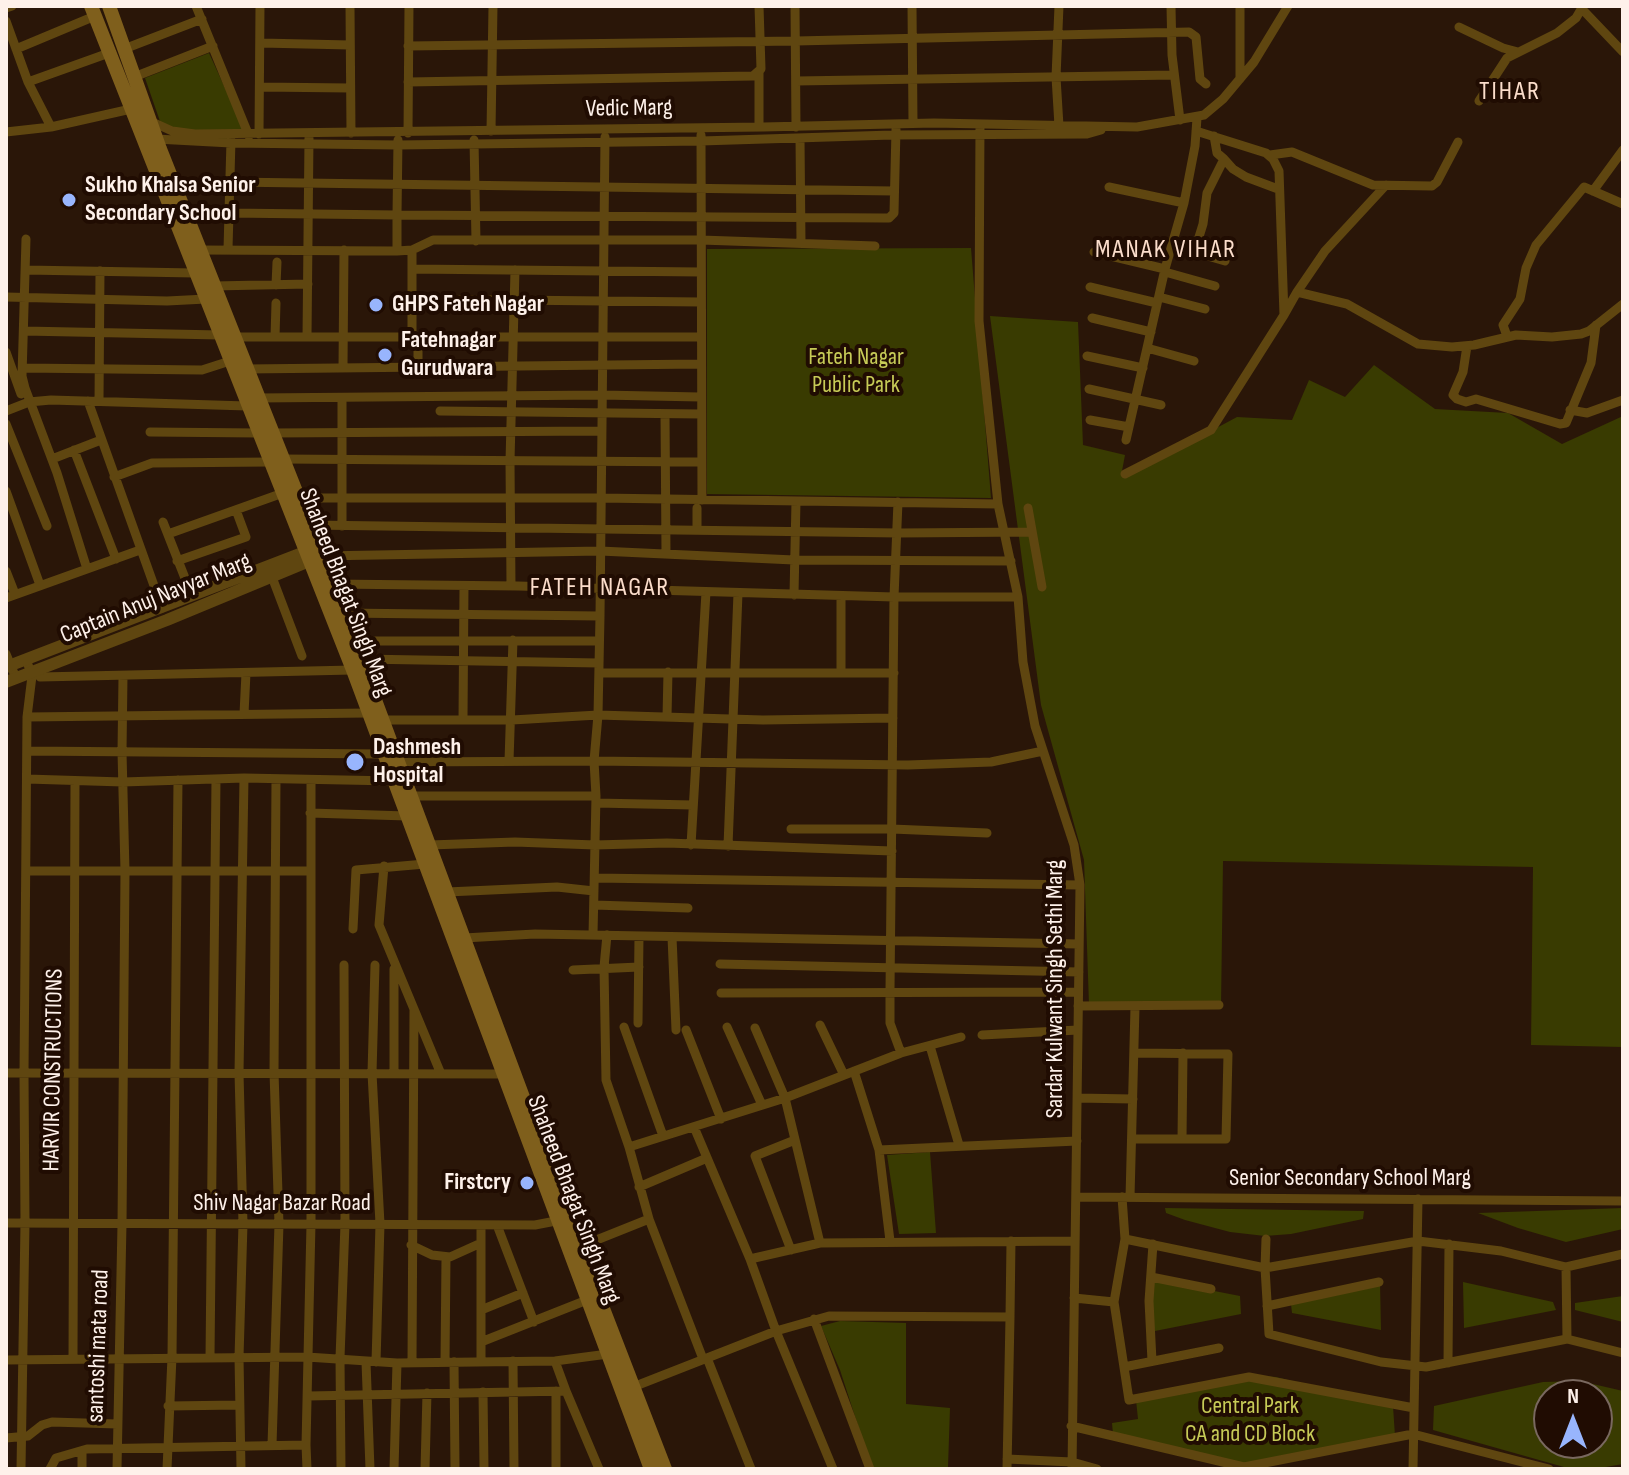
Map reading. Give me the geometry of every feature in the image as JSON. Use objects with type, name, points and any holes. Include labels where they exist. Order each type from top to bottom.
[{"type":"main road","name":"Shaheed Bhagat Singh Marg","points":[[114,8],[116,51],[131,109],[206,299],[246,369],[252,402]]},
{"type":"main road","name":"Shaheed Bhagat Singh Marg","points":[[93,11],[134,77],[214,286],[230,361],[310,525],[314,554],[357,665],[400,762],[563,1219],[587,1300],[651,1469]]},
{"type":"main road","name":"Shaheed Bhagat Singh Marg","points":[[276,460],[283,493],[332,584],[354,641],[368,713],[503,1074],[563,1219],[579,1247],[665,1469]]},
{"type":"street","points":[[6,8],[12,6]]},
{"type":"street","points":[[196,6],[253,137]]},
{"type":"street","points":[[253,137],[260,87],[260,6]]},
{"type":"street","points":[[350,6],[351,133]]},
{"type":"street","points":[[397,251],[398,145],[403,133],[408,82],[409,6]]},
{"type":"street","points":[[491,131],[493,6]]},
{"type":"street","points":[[759,6],[759,127]]},
{"type":"street","points":[[795,6],[796,127]]},
{"type":"street","points":[[912,6],[913,123]]},
{"type":"street","points":[[1059,6],[1056,77],[1059,126]]},
{"type":"street","points":[[1171,6],[1174,75],[1180,120]]},
{"type":"street","points":[[1240,6],[1240,80]]},
{"type":"street","points":[[1126,440],[1184,203],[1197,118],[1223,99],[1240,80],[1288,6]]},
{"type":"street","points":[[1479,101],[1502,63],[1557,33],[1576,18],[1582,7],[1623,52]]},
{"type":"street","points":[[16,49],[93,11]]},
{"type":"street","points":[[28,82],[202,19]]},
{"type":"street","points":[[6,24],[28,82],[51,127]]},
{"type":"street","points":[[1459,27],[1503,48],[1520,52]]},
{"type":"street","points":[[408,46],[1189,32],[1195,34],[1200,79],[1206,84]]},
{"type":"street","points":[[261,43],[350,45]]},
{"type":"street","points":[[134,77],[213,46]]},
{"type":"street","points":[[408,82],[682,79],[753,76],[759,71]]},
{"type":"street","points":[[796,81],[1174,75]]},
{"type":"street","points":[[260,87],[350,88]]},
{"type":"street","points":[[6,132],[51,127],[131,109]]},
{"type":"street","name":"Vedic Marg","points":[[309,139],[351,133],[605,129],[1137,127],[1197,118]]},
{"type":"street","name":"Vedic Marg","points":[[150,121],[160,128],[184,134],[231,139]]},
{"type":"street","name":"Vedic Marg","points":[[156,139],[253,137],[398,145],[800,138],[896,129],[913,123],[1087,134],[1112,127]]},
{"type":"street","points":[[697,530],[701,462],[701,128]]},
{"type":"street","points":[[593,935],[605,129]]},
{"type":"street","points":[[229,213],[889,218],[894,213],[896,129]]},
{"type":"street","name":"Sardar Kulwant Singh Sethi Marg","points":[[980,129],[979,321],[998,504],[1018,597],[1023,662],[1035,726],[1074,845],[1080,885],[1072,1465]]},
{"type":"street","points":[[1196,131],[1270,155],[1292,152],[1364,183],[1386,185],[1434,186],[1458,142]]},
{"type":"street","points":[[473,132],[476,241]]},
{"type":"street","points":[[1214,136],[1217,153],[1233,169],[1278,189]]},
{"type":"street","points":[[800,138],[801,243]]},
{"type":"street","points":[[228,249],[231,139]]},
{"type":"street","points":[[307,337],[309,139]]},
{"type":"street","points":[[1593,191],[1623,150]]},
{"type":"street","points":[[1270,155],[1279,171],[1284,315]]},
{"type":"street","points":[[1194,253],[1203,224],[1207,193],[1224,159]]},
{"type":"street","points":[[230,182],[894,191]]},
{"type":"street","points":[[1125,474],[1211,430],[1325,251],[1386,185]]},
{"type":"street","points":[[1109,187],[1184,203]]},
{"type":"street","points":[[1507,336],[1503,325],[1520,299],[1526,268],[1536,245],[1584,187],[1623,204]]},
{"type":"street","points":[[26,239],[23,368],[29,402],[52,459],[87,569]]},
{"type":"street","points":[[200,250],[397,251],[412,250],[433,240],[701,240],[875,246]]},
{"type":"street","points":[[1173,246],[1225,261]]},
{"type":"street","points":[[343,367],[344,250]]},
{"type":"street","points":[[412,250],[418,367]]},
{"type":"street","points":[[1094,252],[1215,286]]},
{"type":"street","points":[[276,285],[277,262]]},
{"type":"street","points":[[412,269],[701,272]]},
{"type":"street","points":[[26,270],[195,273]]},
{"type":"street","points":[[511,586],[510,461],[515,270]]},
{"type":"street","points":[[99,401],[100,271]]},
{"type":"street","points":[[214,286],[308,284]]},
{"type":"street","points":[[1090,287],[1205,309]]},
{"type":"street","points":[[1297,292],[1347,304],[1418,344],[1467,346],[1507,336],[1572,336],[1589,331],[1623,304]]},
{"type":"street","points":[[6,297],[206,299]]},
{"type":"street","points":[[413,299],[701,302]]},
{"type":"street","points":[[275,337],[276,303]]},
{"type":"street","points":[[1092,318],[1151,332]]},
{"type":"street","points":[[1467,346],[1463,372],[1453,395],[1457,399],[1466,402],[1476,399],[1560,424],[1566,423],[1591,363],[1596,325]]},
{"type":"street","points":[[24,331],[275,337],[701,337]]},
{"type":"street","points":[[1147,348],[1194,361]]},
{"type":"street","points":[[6,352],[22,396],[29,402]]},
{"type":"street","points":[[1087,356],[1143,368]]},
{"type":"street","points":[[23,368],[202,370],[230,361]]},
{"type":"street","points":[[246,369],[701,364]]},
{"type":"street","points":[[1089,389],[1161,405]]},
{"type":"street","points":[[6,411],[29,402],[252,402],[602,395],[700,397]]},
{"type":"street","points":[[342,398],[342,526]]},
{"type":"street","points":[[1570,410],[1587,413],[1623,400]]},
{"type":"street","points":[[88,401],[162,608]]},
{"type":"street","points":[[440,411],[701,414]]},
{"type":"street","points":[[665,414],[666,554]]},
{"type":"street","points":[[1090,420],[1129,427]]},
{"type":"street","points":[[6,424],[47,526]]},
{"type":"street","points":[[150,432],[601,431]]},
{"type":"street","points":[[52,459],[101,440]]},
{"type":"street","points":[[74,450],[116,559]]},
{"type":"street","points":[[114,477],[152,463],[342,459],[701,462]]},
{"type":"street","points":[[6,491],[40,585]]},
{"type":"street","points":[[168,534],[283,493]]},
{"type":"street","points":[[298,498],[601,498],[666,499],[700,504],[796,501],[998,504]]},
{"type":"street","points":[[794,595],[796,501]]},
{"type":"street","points":[[898,502],[894,597],[890,1023],[901,1053]]},
{"type":"street","points":[[1028,508],[1042,587]]},
{"type":"street","points":[[177,561],[246,537],[236,510]]},
{"type":"street","points":[[163,522],[192,596]]},
{"type":"street","points":[[310,525],[1032,532]]},
{"type":"street","points":[[6,571],[11,596],[140,550]]},
{"type":"street","points":[[314,554],[600,551],[794,560],[1011,561]]},
{"type":"street","name":"Captain Anuj Nayyar Marg","points":[[11,680],[36,675],[272,577],[314,554]]},
{"type":"street","name":"Captain Anuj Nayyar Marg","points":[[8,662],[26,659],[314,554]]},
{"type":"street","points":[[272,577],[302,656]]},
{"type":"street","points":[[332,584],[1018,597]]},
{"type":"street","points":[[463,720],[464,586]]},
{"type":"street","points":[[691,845],[706,592]]},
{"type":"street","points":[[728,846],[738,593]]},
{"type":"street","points":[[841,596],[841,672]]},
{"type":"street","points":[[343,613],[600,616]]},
{"type":"street","points":[[509,761],[513,640]]},
{"type":"street","points":[[354,641],[599,641]]},
{"type":"street","points":[[21,1469],[27,717],[36,675],[26,659]]},
{"type":"street","points":[[8,662],[11,680]]},
{"type":"street","points":[[36,675],[246,673],[464,662],[668,672],[894,673]]},
{"type":"street","points":[[667,717],[668,672]]},
{"type":"street","points":[[244,714],[246,673]]},
{"type":"street","name":"santoshi mata road","points":[[117,1469],[125,871],[123,676]]},
{"type":"street","points":[[27,717],[368,713]]},
{"type":"street","points":[[384,720],[512,720],[598,715],[697,719],[893,718]]},
{"type":"street","points":[[27,751],[384,754]]},
{"type":"street","points":[[400,762],[893,765],[991,762],[1043,751]]},
{"type":"street","points":[[27,779],[123,782],[244,778],[394,781]]},
{"type":"street","points":[[241,1469],[239,1357],[243,1224],[239,1073],[244,778]]},
{"type":"street","points":[[210,1357],[216,779]]},
{"type":"street","points":[[167,1469],[172,1357],[178,780]]},
{"type":"street","points":[[272,1445],[279,1224],[274,1072],[276,780]]},
{"type":"street","points":[[307,1469],[311,1224],[311,780]]},
{"type":"street","name":"HARVIR CONSTRUCTIONS","points":[[73,1359],[75,781]]},
{"type":"street","points":[[412,796],[693,805]]},
{"type":"street","points":[[310,813],[407,816]]},
{"type":"street","points":[[791,829],[987,833]]},
{"type":"street","points":[[430,845],[515,842],[892,851]]},
{"type":"street","points":[[353,929],[356,870],[425,864]]},
{"type":"street","points":[[384,866],[379,925],[441,1074]]},
{"type":"street","points":[[26,871],[309,871]]},
{"type":"street","points":[[595,878],[1080,885]]},
{"type":"street","points":[[447,892],[557,887],[594,891]]},
{"type":"street","points":[[594,905],[688,908]]},
{"type":"street","points":[[464,938],[535,934],[1079,944]]},
{"type":"street","points":[[607,935],[604,967],[606,1080],[649,1219],[751,1469]]},
{"type":"street","points":[[638,1023],[639,936]]},
{"type":"street","points":[[672,937],[681,1030],[721,1119]]},
{"type":"street","points":[[394,962],[394,1074]]},
{"type":"street","points":[[720,964],[1079,972]]},
{"type":"street","points":[[341,1469],[340,1358],[346,1074],[344,965]]},
{"type":"street","points":[[370,1469],[367,1395],[380,1224],[372,1073],[375,965]]},
{"type":"street","points":[[573,970],[639,967]]},
{"type":"street","points":[[721,993],[1078,992]]},
{"type":"street","points":[[1078,1006],[1219,1005]]},
{"type":"street","points":[[1135,1007],[1132,1139],[1125,1239],[1114,1302],[1129,1400],[1249,1377],[1414,1408]]},
{"type":"street","points":[[412,1362],[414,1009]]},
{"type":"street","points":[[820,1025],[844,1075]]},
{"type":"street","points":[[624,1027],[663,1136]]},
{"type":"street","points":[[727,1027],[762,1105]]},
{"type":"street","points":[[755,1028],[785,1098],[820,1243]]},
{"type":"street","points":[[982,1035],[1078,1030]]},
{"type":"street","points":[[629,1147],[785,1098],[901,1053],[961,1037]]},
{"type":"street","points":[[930,1046],[959,1145]]},
{"type":"street","points":[[1132,1139],[1226,1139],[1228,1054],[1134,1053]]},
{"type":"street","points":[[1182,1139],[1183,1053]]},
{"type":"street","points":[[854,1071],[879,1150],[890,1241]]},
{"type":"street","points":[[6,1073],[503,1074]]},
{"type":"street","points":[[1077,1098],[1133,1099]]},
{"type":"street","points":[[694,1127],[833,1469]]},
{"type":"street","points":[[791,1250],[755,1156],[795,1140]]},
{"type":"street","points":[[879,1150],[1077,1141]]},
{"type":"street","points":[[639,1187],[707,1158]]},
{"type":"street","name":"Senior Secondary School Marg","points":[[1076,1197],[1623,1201]]},
{"type":"street","points":[[1412,1469],[1418,1199]]},
{"type":"street","name":"Shiv Nagar Bazar Road","points":[[6,1223],[535,1225],[563,1219]]},
{"type":"street","points":[[579,1247],[649,1219]]},
{"type":"street","points":[[481,1225],[481,1362]]},
{"type":"street","points":[[497,1225],[534,1322]]},
{"type":"street","points":[[1125,1239],[1265,1268],[1418,1241],[1501,1251],[1566,1267],[1623,1254]]},
{"type":"street","points":[[1266,1239],[1269,1334],[1381,1362],[1415,1366],[1448,1363],[1567,1339],[1623,1353]]},
{"type":"street","points":[[1011,1241],[1007,1464],[1072,1465],[1097,1469]]},
{"type":"street","points":[[750,1259],[820,1243],[1075,1241]]},
{"type":"street","points":[[411,1245],[432,1255],[446,1257],[464,1253],[481,1243]]},
{"type":"street","points":[[1152,1361],[1149,1301],[1153,1244]]},
{"type":"street","points":[[1448,1363],[1449,1244]]},
{"type":"street","points":[[446,1257],[449,1362],[455,1393],[455,1469]]},
{"type":"street","points":[[1566,1267],[1567,1339]]},
{"type":"street","points":[[1151,1277],[1211,1289]]},
{"type":"street","points":[[1267,1306],[1379,1282]]},
{"type":"street","points":[[481,1310],[523,1293]]},
{"type":"street","points":[[1074,1298],[1114,1302]]},
{"type":"street","points":[[481,1342],[587,1300]]},
{"type":"street","points":[[633,1387],[776,1331],[829,1316],[1010,1317]]},
{"type":"street","points":[[814,1319],[870,1469]]},
{"type":"street","points":[[1124,1367],[1219,1348]]},
{"type":"street","points":[[6,1360],[307,1357],[397,1363],[555,1361],[608,1354]]},
{"type":"street","points":[[513,1361],[514,1469]]},
{"type":"street","points":[[555,1361],[561,1391],[599,1469]]},
{"type":"street","points":[[394,1469],[397,1363]]},
{"type":"street","points":[[308,1396],[561,1391]]},
{"type":"street","points":[[556,1469],[561,1391]]},
{"type":"street","points":[[483,1392],[484,1469]]},
{"type":"street","points":[[425,1469],[427,1393]]},
{"type":"street","points":[[168,1406],[239,1405]]},
{"type":"street","points":[[6,1438],[21,1438],[52,1422],[117,1424]]},
{"type":"street","points":[[1071,1426],[1244,1468],[1413,1434],[1549,1469]]},
{"type":"street","points":[[50,1469],[56,1458],[94,1448],[306,1445]]},
{"type":"street","points":[[82,1451],[82,1469]]},
{"type":"green space","points":[[209,53],[247,136],[197,143],[163,130],[145,78]]},
{"type":"green space","name":"Fateh Nagar Public Park","points":[[971,248],[991,498],[707,494],[707,249]]},
{"type":"green space","points":[[990,316],[1078,322],[1083,445],[1125,455],[1122,471],[1144,467],[1237,417],[1292,420],[1309,380],[1345,397],[1374,365],[1435,409],[1508,413],[1562,444],[1623,416],[1623,1047],[1531,1045],[1533,867],[1223,861],[1221,1007],[1089,1005],[1084,860],[1041,705]]},
{"type":"green space","points":[[930,1152],[936,1233],[899,1234],[887,1155]]},
{"type":"green space","points":[[1165,1208],[1364,1211],[1363,1219],[1291,1234],[1265,1236],[1230,1232],[1185,1220],[1166,1213]]},
{"type":"green space","points":[[1623,1208],[1623,1229],[1566,1242],[1478,1213]]},
{"type":"green space","points":[[1153,1279],[1240,1296],[1241,1314],[1155,1331],[1150,1316]]},
{"type":"green space","points":[[1380,1282],[1381,1330],[1292,1313],[1291,1304]]},
{"type":"green space","points":[[1463,1282],[1553,1302],[1556,1310],[1464,1328]]},
{"type":"green space","points":[[1623,1296],[1623,1322],[1575,1310],[1575,1303]]},
{"type":"green space","points":[[840,1321],[906,1323],[906,1404],[950,1408],[948,1467],[872,1469],[840,1370],[821,1326]]},
{"type":"green space","name":"Central Park CA and CD Block","points":[[1247,1375],[1276,1377],[1393,1406],[1395,1436],[1244,1468],[1113,1434],[1112,1423],[1138,1419],[1136,1400]]},
{"type":"green space","points":[[1533,1384],[1533,1458],[1433,1430],[1434,1406]]},
{"type":"green space","points":[[1613,1389],[1623,1391],[1623,1464],[1571,1469],[1536,1459],[1613,1459]]},
{"type":"place","name":"Sukho Khalsa Senior Secondary School","points":[[69,200]]},
{"type":"place","name":"GHPS Fateh Nagar","points":[[376,305]]},
{"type":"place","name":"Fatehnagar Gurudwara","points":[[385,355]]},
{"type":"place","name":"Dashmesh Hospital","points":[[355,762]]},
{"type":"place","name":"Firstcry","points":[[527,1183]]},
{"type":"district","name":"TIHAR","points":[[1510,92]]},
{"type":"district","name":"MANAK VIHAR","points":[[1166,250]]},
{"type":"district","name":"FATEH NAGAR","points":[[600,588]]}]
